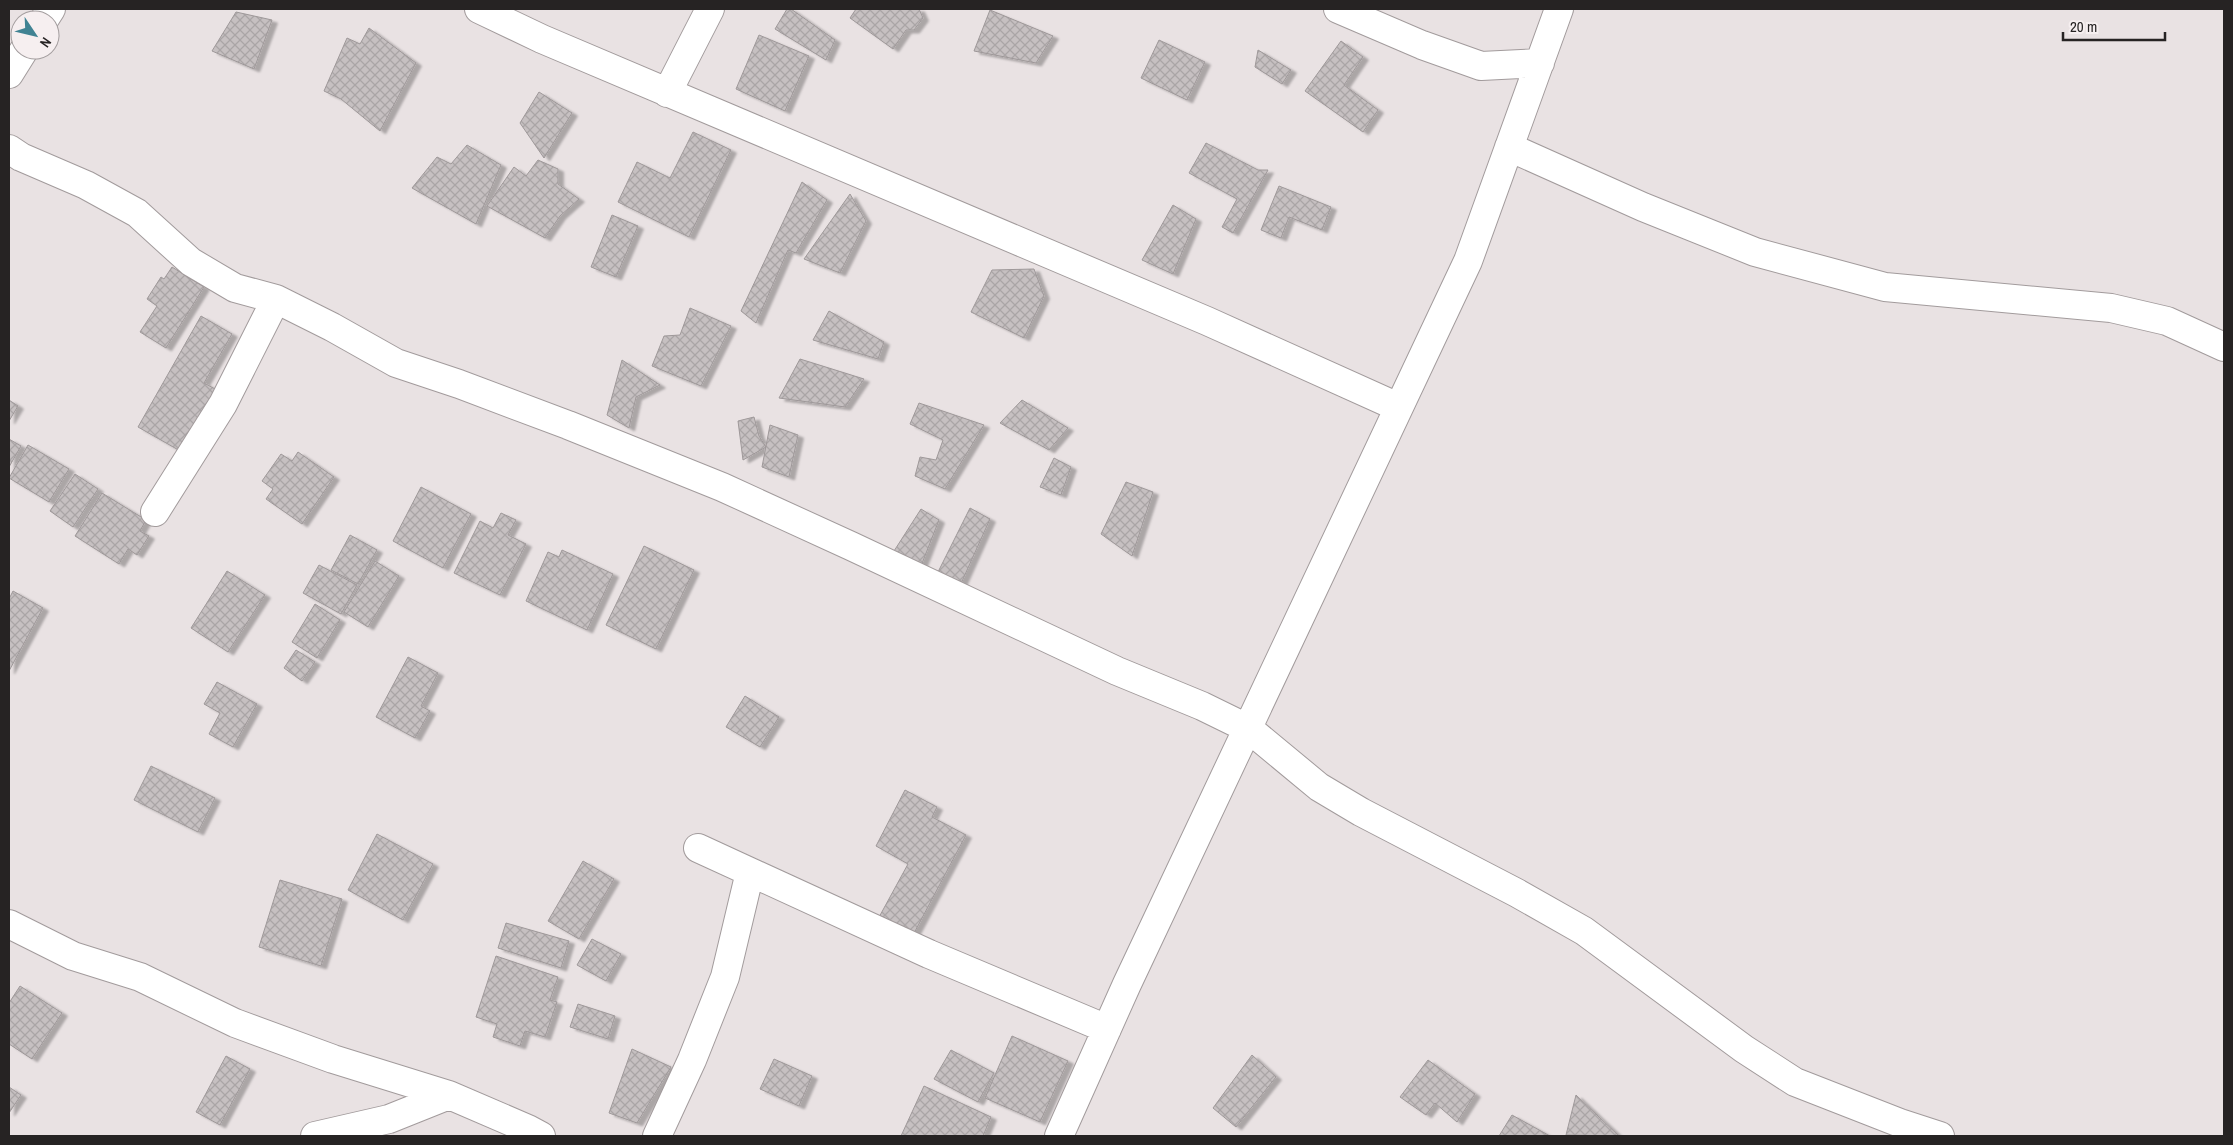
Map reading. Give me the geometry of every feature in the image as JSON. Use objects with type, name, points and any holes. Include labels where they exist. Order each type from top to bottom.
[{"type":"street","points":[[479,9],[542,39],[1189,313],[1398,407]]},
{"type":"street","points":[[667,92],[710,9]]},
{"type":"street","points":[[1338,9],[1422,45],[1481,66],[1540,63]]},
{"type":"street","points":[[1059,1136],[1107,1029],[1468,261],[1559,9]]},
{"type":"street","points":[[9,74],[18,60]]},
{"type":"street","points":[[1509,147],[1643,207],[1755,252],[1885,287],[2111,308],[2167,321],[2224,347]]},
{"type":"street","points":[[9,149],[21,157],[86,185],[137,213],[191,262],[235,288],[276,299],[332,327],[396,363],[568,425],[722,487],[1117,671],[1202,706],[1249,729],[1319,787],[1361,812],[1509,888],[1584,931],[1744,1050],[1795,1082],[1900,1123],[1940,1136]]},
{"type":"street","points":[[155,512],[223,404],[276,299]]},
{"type":"street","points":[[698,848],[929,954],[1107,1029]]},
{"type":"street","points":[[657,1136],[692,1060],[725,978],[750,872]]},
{"type":"street","points":[[9,924],[73,956],[140,977],[235,1023],[333,1060],[450,1096],[541,1136]]},
{"type":"street","points":[[315,1136],[389,1119],[450,1096]]},
{"type":"building","points":[[787,9],[791,9],[835,40],[826,60],[775,29]]},
{"type":"building","points":[[856,9],[919,9],[923,18],[914,30],[906,30],[893,49],[850,18]]},
{"type":"building","points":[[990,10],[1053,36],[1036,63],[974,51]]},
{"type":"building","points":[[236,12],[272,20],[254,69],[212,51]]},
{"type":"building","points":[[369,28],[416,63],[380,131],[341,99],[324,91],[347,38],[360,44]]},
{"type":"building","points":[[759,35],[809,56],[785,111],[736,89]]},
{"type":"building","points":[[1159,40],[1205,62],[1187,100],[1141,78]]},
{"type":"building","points":[[1341,41],[1363,57],[1344,85],[1378,110],[1363,132],[1305,91]]},
{"type":"building","points":[[1258,50],[1291,70],[1282,84],[1255,67]]},
{"type":"building","points":[[539,92],[572,113],[544,158],[520,123]]},
{"type":"building","points":[[693,132],[731,150],[689,237],[618,202],[637,162],[670,178]]},
{"type":"building","points":[[1206,143],[1258,170],[1268,170],[1233,233],[1222,227],[1237,199],[1189,173]]},
{"type":"building","points":[[467,145],[501,165],[476,224],[412,188],[437,157],[451,164]]},
{"type":"building","points":[[538,160],[558,169],[558,184],[579,199],[560,216],[545,238],[487,206],[514,167],[526,176]]},
{"type":"building","points":[[802,182],[827,200],[796,253],[788,250],[756,323],[741,311]]},
{"type":"building","points":[[1279,186],[1331,207],[1322,230],[1289,217],[1281,238],[1261,230]]},
{"type":"building","points":[[850,194],[866,221],[840,273],[804,259]]},
{"type":"building","points":[[1173,205],[1196,219],[1173,274],[1142,260]]},
{"type":"building","points":[[612,215],[638,226],[616,277],[591,267]]},
{"type":"building","points":[[172,267],[204,287],[166,348],[140,332],[157,306],[147,299],[161,277],[164,279]]},
{"type":"building","points":[[1034,269],[1044,296],[1024,338],[971,312],[992,270]]},
{"type":"building","points":[[690,308],[731,326],[701,386],[652,366],[664,336],[680,335]]},
{"type":"building","points":[[829,311],[884,342],[878,359],[813,340]]},
{"type":"building","points":[[201,316],[232,334],[204,383],[217,390],[182,452],[138,427]]},
{"type":"building","points":[[800,359],[864,379],[845,407],[779,398]]},
{"type":"building","points":[[622,360],[660,385],[636,397],[629,428],[607,415]]},
{"type":"building","points":[[9,400],[18,406],[9,421]]},
{"type":"building","points":[[1022,400],[1068,428],[1049,450],[1000,423]]},
{"type":"building","points":[[919,403],[984,425],[945,489],[915,476],[920,457],[936,460],[943,440],[910,424]]},
{"type":"building","points":[[754,417],[759,436],[766,447],[743,460],[738,421]]},
{"type":"building","points":[[770,425],[798,435],[789,477],[762,467]]},
{"type":"building","points":[[9,439],[21,446],[9,467]]},
{"type":"building","points":[[28,445],[69,469],[49,502],[9,478]]},
{"type":"building","points":[[298,452],[334,477],[302,524],[266,499],[273,489],[262,481],[281,454],[292,461]]},
{"type":"building","points":[[1054,458],[1071,467],[1061,495],[1040,487]]},
{"type":"building","points":[[75,474],[98,489],[73,527],[50,511]]},
{"type":"building","points":[[1126,482],[1153,492],[1132,556],[1101,534]]},
{"type":"building","points":[[421,487],[471,514],[443,568],[393,541]]},
{"type":"building","points":[[102,493],[146,520],[140,531],[149,536],[137,555],[128,549],[119,564],[75,536]]},
{"type":"building","points":[[970,508],[990,519],[959,588],[936,576]]},
{"type":"building","points":[[921,509],[939,520],[921,566],[894,551]]},
{"type":"building","points":[[501,513],[516,520],[508,535],[526,544],[500,595],[454,573],[480,521],[493,528]]},
{"type":"building","points":[[350,535],[377,550],[358,584],[331,570]]},
{"type":"building","points":[[644,546],[694,570],[656,649],[606,625]]},
{"type":"building","points":[[562,550],[613,574],[587,630],[526,601],[548,552],[559,557]]},
{"type":"building","points":[[375,561],[399,576],[368,627],[344,612]]},
{"type":"building","points":[[319,565],[357,585],[341,614],[303,593]]},
{"type":"building","points":[[227,571],[265,595],[228,652],[191,628]]},
{"type":"building","points":[[13,591],[43,608],[9,671],[9,599]]},
{"type":"building","points":[[315,604],[340,620],[317,658],[292,642]]},
{"type":"building","points":[[296,650],[315,662],[302,681],[284,668]]},
{"type":"building","points":[[408,657],[438,673],[421,706],[430,711],[415,738],[376,717]]},
{"type":"building","points":[[217,682],[257,704],[233,747],[209,734],[220,713],[204,704]]},
{"type":"building","points":[[745,696],[779,717],[760,747],[726,727]]},
{"type":"building","points":[[151,766],[215,798],[198,832],[134,800]]},
{"type":"building","points":[[905,790],[937,807],[932,817],[966,835],[912,937],[878,919],[908,864],[876,846]]},
{"type":"building","points":[[377,834],[433,864],[403,920],[348,890]]},
{"type":"building","points":[[583,861],[614,879],[579,939],[548,921]]},
{"type":"building","points":[[280,880],[342,899],[321,966],[259,947]]},
{"type":"building","points":[[506,923],[569,941],[561,968],[498,948]]},
{"type":"building","points":[[592,939],[621,954],[606,981],[577,965]]},
{"type":"building","points":[[496,956],[558,977],[550,1000],[557,1002],[545,1037],[525,1031],[520,1046],[493,1037],[497,1024],[476,1017]]},
{"type":"building","points":[[20,986],[62,1013],[32,1059],[9,1044],[9,1003]]},
{"type":"building","points":[[578,1004],[615,1016],[608,1039],[570,1027]]},
{"type":"building","points":[[1012,1036],[1068,1061],[1040,1122],[985,1098]]},
{"type":"building","points":[[632,1049],[671,1067],[637,1123],[609,1113]]},
{"type":"building","points":[[951,1050],[994,1073],[978,1102],[934,1079]]},
{"type":"building","points":[[1252,1055],[1276,1077],[1236,1127],[1213,1108]]},
{"type":"building","points":[[226,1056],[250,1069],[220,1125],[196,1112]]},
{"type":"building","points":[[774,1059],[812,1076],[799,1106],[760,1089]]},
{"type":"building","points":[[1428,1060],[1475,1094],[1457,1122],[1435,1103],[1426,1115],[1400,1097]]},
{"type":"building","points":[[924,1086],[991,1117],[983,1136],[901,1136]]},
{"type":"building","points":[[9,1087],[21,1095],[9,1113]]},
{"type":"building","points":[[1576,1095],[1619,1136],[1566,1135]]},
{"type":"building","points":[[1512,1115],[1550,1136],[1499,1136]]}]
